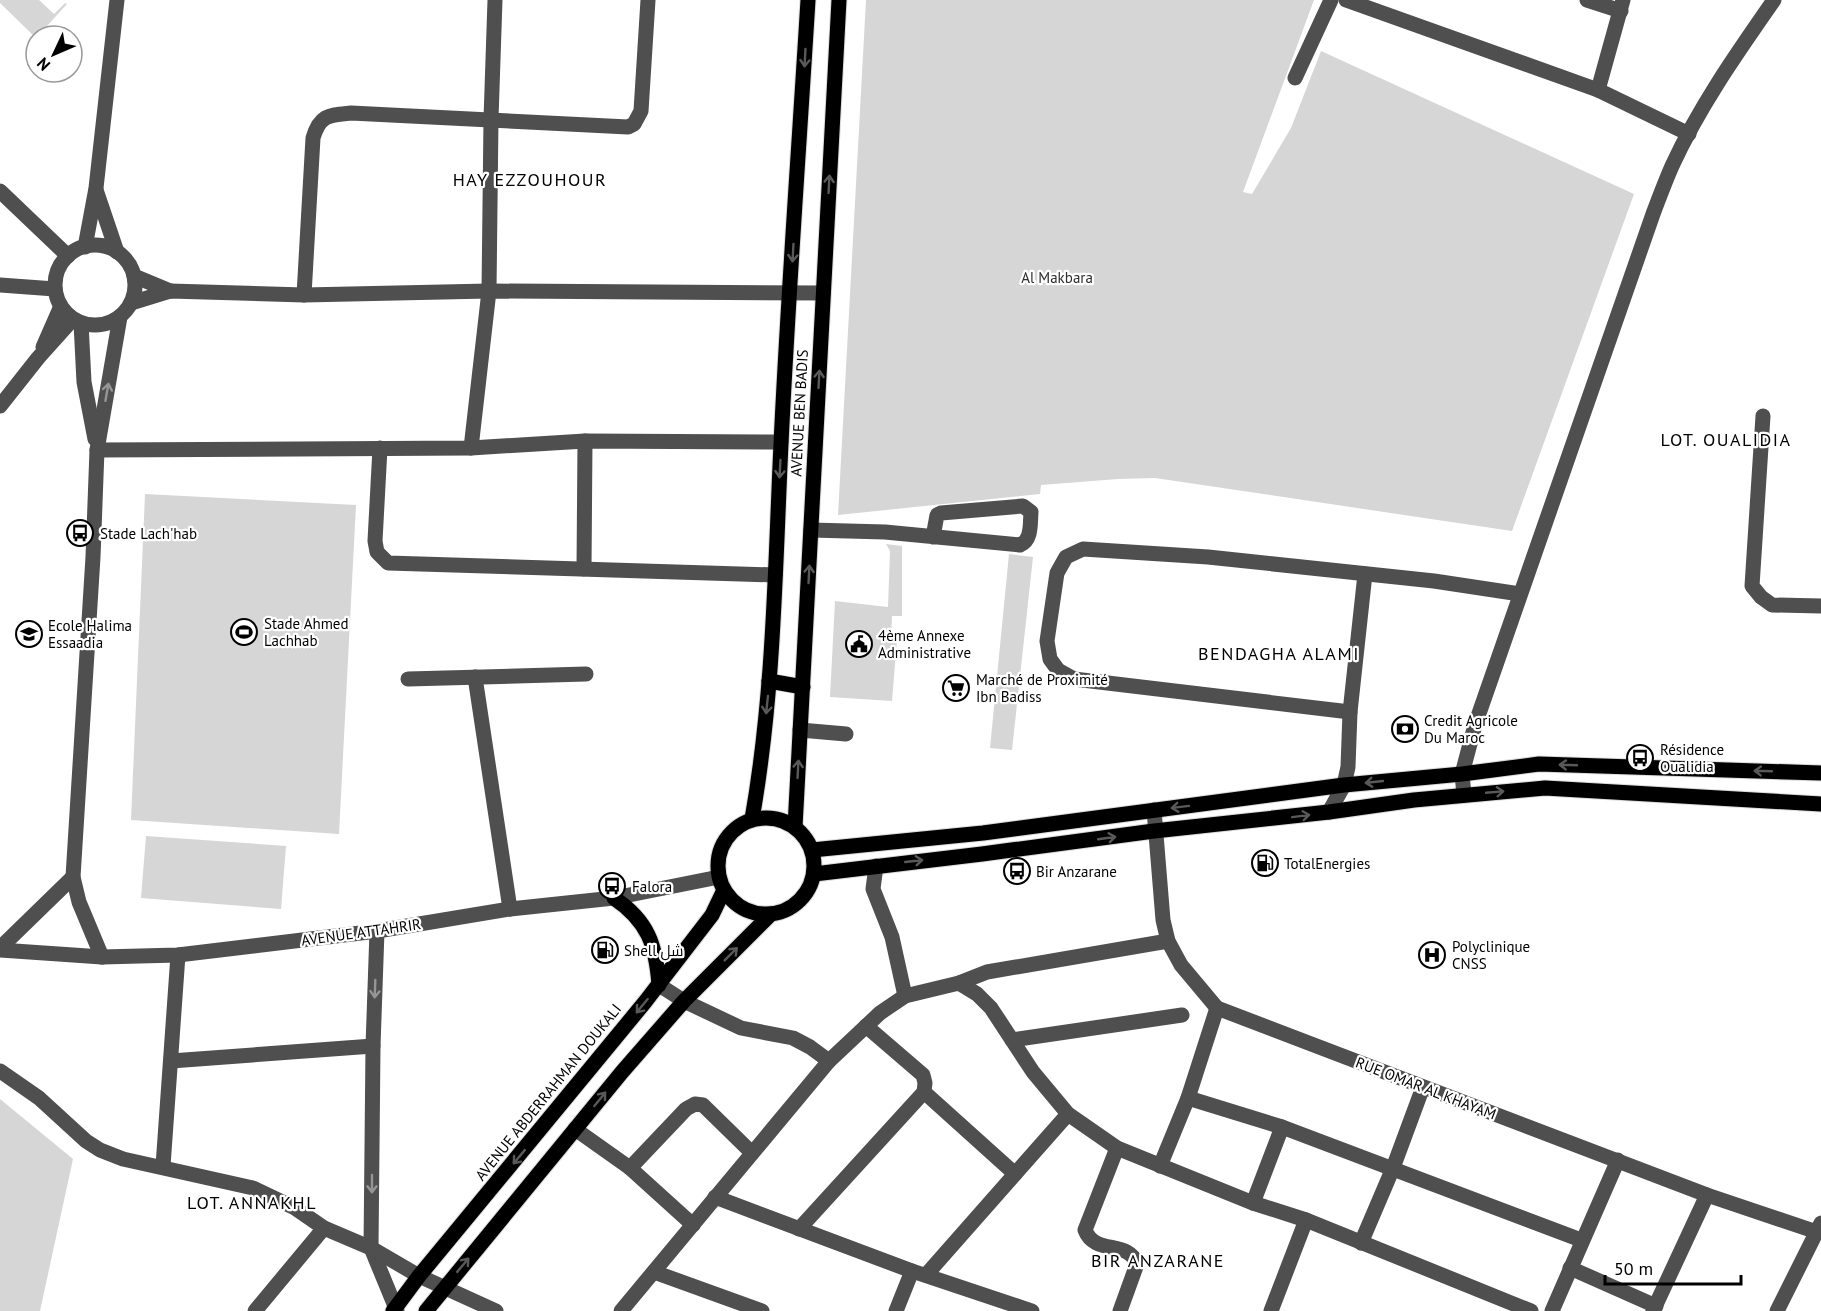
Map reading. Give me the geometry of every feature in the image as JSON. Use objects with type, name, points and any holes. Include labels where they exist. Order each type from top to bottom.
[{"type":"main road","name":"AVENUE BEN BADIS","points":[[752,819],[769,681],[808,0]]},
{"type":"main road","name":"AVENUE BEN BADIS","points":[[795,827],[838,0]]},
{"type":"main road","points":[[769,681],[803,687]]},
{"type":"main road","points":[[812,850],[983,833],[1344,785],[1539,764],[1821,773]]},
{"type":"main road","points":[[814,874],[1154,831],[1464,795],[1545,788],[1821,804]]},
{"type":"main road","points":[[767,818],[782,820],[795,827],[808,841],[812,850],[815,861],[812,884],[799,902],[781,912],[770,915],[748,911],[739,906],[721,884],[718,856],[734,829],[752,819],[767,818]]},
{"type":"main road","name":"AVENUE ABDERRAHMAN DOUKALI","points":[[395,1310],[419,1276],[659,985],[712,915],[721,884]]},
{"type":"main road","points":[[614,898],[639,920],[651,939],[656,955],[659,985]]},
{"type":"main road","points":[[426,1311],[622,1072],[684,1001],[770,915]]},
{"type":"street","points":[[85,247],[96,188],[117,0]]},
{"type":"street","points":[[471,448],[489,291],[495,0]]},
{"type":"street","points":[[304,295],[313,138],[316,126],[322,119],[329,115],[351,113],[628,127],[634,124],[641,111],[648,0]]},
{"type":"street","points":[[1295,78],[1331,0]]},
{"type":"street","points":[[1346,0],[1598,90],[1689,134]]},
{"type":"street","points":[[1587,0],[1622,5],[1598,90]]},
{"type":"street","points":[[1464,795],[1462,774],[1475,725],[1653,214],[1672,166],[1689,134],[1731,61],[1774,0]]},
{"type":"street","points":[[96,188],[117,252]]},
{"type":"street","points":[[0,190],[68,256]]},
{"type":"street","points":[[36,226],[58,270]]},
{"type":"street","points":[[102,246],[117,252],[129,264],[134,276],[135,291],[131,303],[120,317],[108,324],[99,326],[77,321],[61,306],[55,289],[58,270],[68,256],[85,247],[102,246]]},
{"type":"street","points":[[134,276],[170,291]]},
{"type":"street","points":[[0,285],[55,289]]},
{"type":"street","points":[[131,303],[170,291],[304,295],[489,291],[823,293]]},
{"type":"street","points":[[38,358],[61,306]]},
{"type":"street","points":[[102,957],[79,902],[73,877],[98,450],[120,317]]},
{"type":"street","points":[[0,406],[38,358],[77,321]]},
{"type":"street","points":[[77,321],[84,382],[98,450]]},
{"type":"street","points":[[1763,416],[1752,586],[1772,605],[1821,606]]},
{"type":"street","points":[[584,569],[585,441]]},
{"type":"street","points":[[98,450],[471,448],[585,441],[781,442]]},
{"type":"street","points":[[380,448],[375,541],[377,552],[388,563],[775,575]]},
{"type":"street","points":[[811,530],[885,532],[933,537],[1020,545],[1029,538],[1031,512],[1023,506],[941,513],[937,515],[933,537]]},
{"type":"street","points":[[1350,712],[1074,679],[1058,670],[1050,659],[1047,641],[1057,573],[1066,557],[1083,549],[1208,557],[1434,581],[1520,594]]},
{"type":"street","points":[[1329,812],[1344,785],[1348,767],[1350,712],[1365,574]]},
{"type":"street","points":[[408,679],[586,674]]},
{"type":"street","points":[[475,677],[510,909]]},
{"type":"street","points":[[800,730],[846,734]]},
{"type":"street","name":"RUE OMAR AL KHAYAM","points":[[1154,810],[1163,920],[1168,941],[1181,965],[1217,1008],[1707,1195],[1819,1227]]},
{"type":"street","points":[[876,866],[873,890],[892,937],[905,996]]},
{"type":"street","points":[[0,949],[73,877]]},
{"type":"street","name":"AVENUE ATTAHRIR","points":[[0,949],[102,957],[178,955],[377,931],[510,909],[721,884]]},
{"type":"street","points":[[377,931],[373,1046],[371,1248],[395,1310]]},
{"type":"street","points":[[621,1311],[829,1061],[880,1013],[905,996],[959,983],[987,972],[1168,941]]},
{"type":"street","points":[[163,1166],[178,955]]},
{"type":"street","points":[[959,983],[977,994],[991,1008],[1033,1072],[1068,1114],[1117,1148],[1253,1203],[1306,1220],[1531,1311]]},
{"type":"street","points":[[659,985],[684,1001],[741,1028],[793,1038],[829,1061]]},
{"type":"street","points":[[1160,1166],[1188,1098],[1217,1008]]},
{"type":"street","points":[[1012,1040],[1182,1015]]},
{"type":"street","points":[[799,1228],[924,1092],[923,1074],[866,1026]]},
{"type":"street","points":[[171,1061],[373,1046]]},
{"type":"street","points":[[0,1071],[39,1098],[86,1141],[100,1150],[123,1159],[163,1166],[253,1188],[272,1195],[324,1228],[371,1248],[419,1276],[496,1311]]},
{"type":"street","points":[[1361,1243],[1393,1168],[1423,1087]]},
{"type":"street","points":[[924,1092],[1016,1174]]},
{"type":"street","points":[[1188,1098],[1282,1127],[1581,1240]]},
{"type":"street","points":[[630,1168],[686,1109],[695,1104],[703,1105],[752,1153]]},
{"type":"street","points":[[896,1311],[919,1273],[1016,1174],[1068,1114]]},
{"type":"street","points":[[1253,1203],[1282,1127]]},
{"type":"street","points":[[575,1130],[630,1168],[693,1225]]},
{"type":"street","points":[[1117,1148],[1084,1230],[1093,1243],[1128,1251],[1135,1257],[1137,1264],[1120,1311]]},
{"type":"street","points":[[1552,1311],[1581,1240],[1618,1160]]},
{"type":"street","points":[[1570,1268],[1654,1308],[1707,1195]]},
{"type":"street","points":[[714,1197],[919,1273],[992,1304],[1032,1311]]},
{"type":"street","points":[[1271,1311],[1306,1220]]},
{"type":"street","points":[[1777,1311],[1819,1227]]},
{"type":"street","points":[[255,1311],[324,1228]]},
{"type":"street","points":[[654,1272],[762,1311]]},
{"type":"green space","points":[[0,0],[39,0],[54,14],[65,3],[67,4],[49,24],[24,24],[24,26],[0,3]]},
{"type":"green space","name":"Al Makbara","points":[[866,0],[1314,0],[1243,192],[1252,194],[1291,128],[1321,51],[1634,194],[1512,531],[1155,478],[1041,485],[1040,494],[838,515]]},
{"type":"green space","name":"Stade Ahmed Lachhab","points":[[145,494],[356,505],[339,834],[131,820]]},
{"type":"green space","points":[[886,544],[902,546],[902,616],[892,616],[891,639],[897,640],[892,701],[830,697],[835,601],[888,607],[890,551]]},
{"type":"green space","points":[[1009,554],[1033,557],[1012,750],[990,748]]},
{"type":"green space","points":[[146,836],[286,846],[281,909],[141,898]]},
{"type":"green space","points":[[0,1099],[73,1159],[40,1311],[0,1311]]},
{"type":"place","name":"Stade Lach'hab","points":[[80,533]]},
{"type":"place","name":"Stade Ahmed Lachhab","points":[[244,632]]},
{"type":"place","name":"Ecole Halima Essaadia","points":[[29,634]]},
{"type":"place","name":"4ème Annexe Administrative","points":[[859,644]]},
{"type":"place","name":"Marché de Proximité Ibn Badiss","points":[[956,688]]},
{"type":"place","name":"Credit Agricole Du Maroc","points":[[1405,729]]},
{"type":"place","name":"Résidence Oualidia","points":[[1640,758]]},
{"type":"place","name":"TotalEnergies","points":[[1265,863]]},
{"type":"place","name":"Bir Anzarane","points":[[1017,871]]},
{"type":"place","name":"Falora","points":[[612,886]]},
{"type":"place","name":"Shell شل","points":[[605,950]]},
{"type":"place","name":"Polyclinique CNSS","points":[[1432,955]]},
{"type":"district","name":"HAY EZZOUHOUR","points":[[530,179]]},
{"type":"district","name":"LOT. OUALIDIA","points":[[1726,439]]},
{"type":"district","name":"BENDAGHA ALAMI","points":[[1279,653]]},
{"type":"district","name":"LOT. ANNAKHL","points":[[252,1202]]},
{"type":"district","name":"BIR ANZARANE","points":[[1158,1260]]}]
